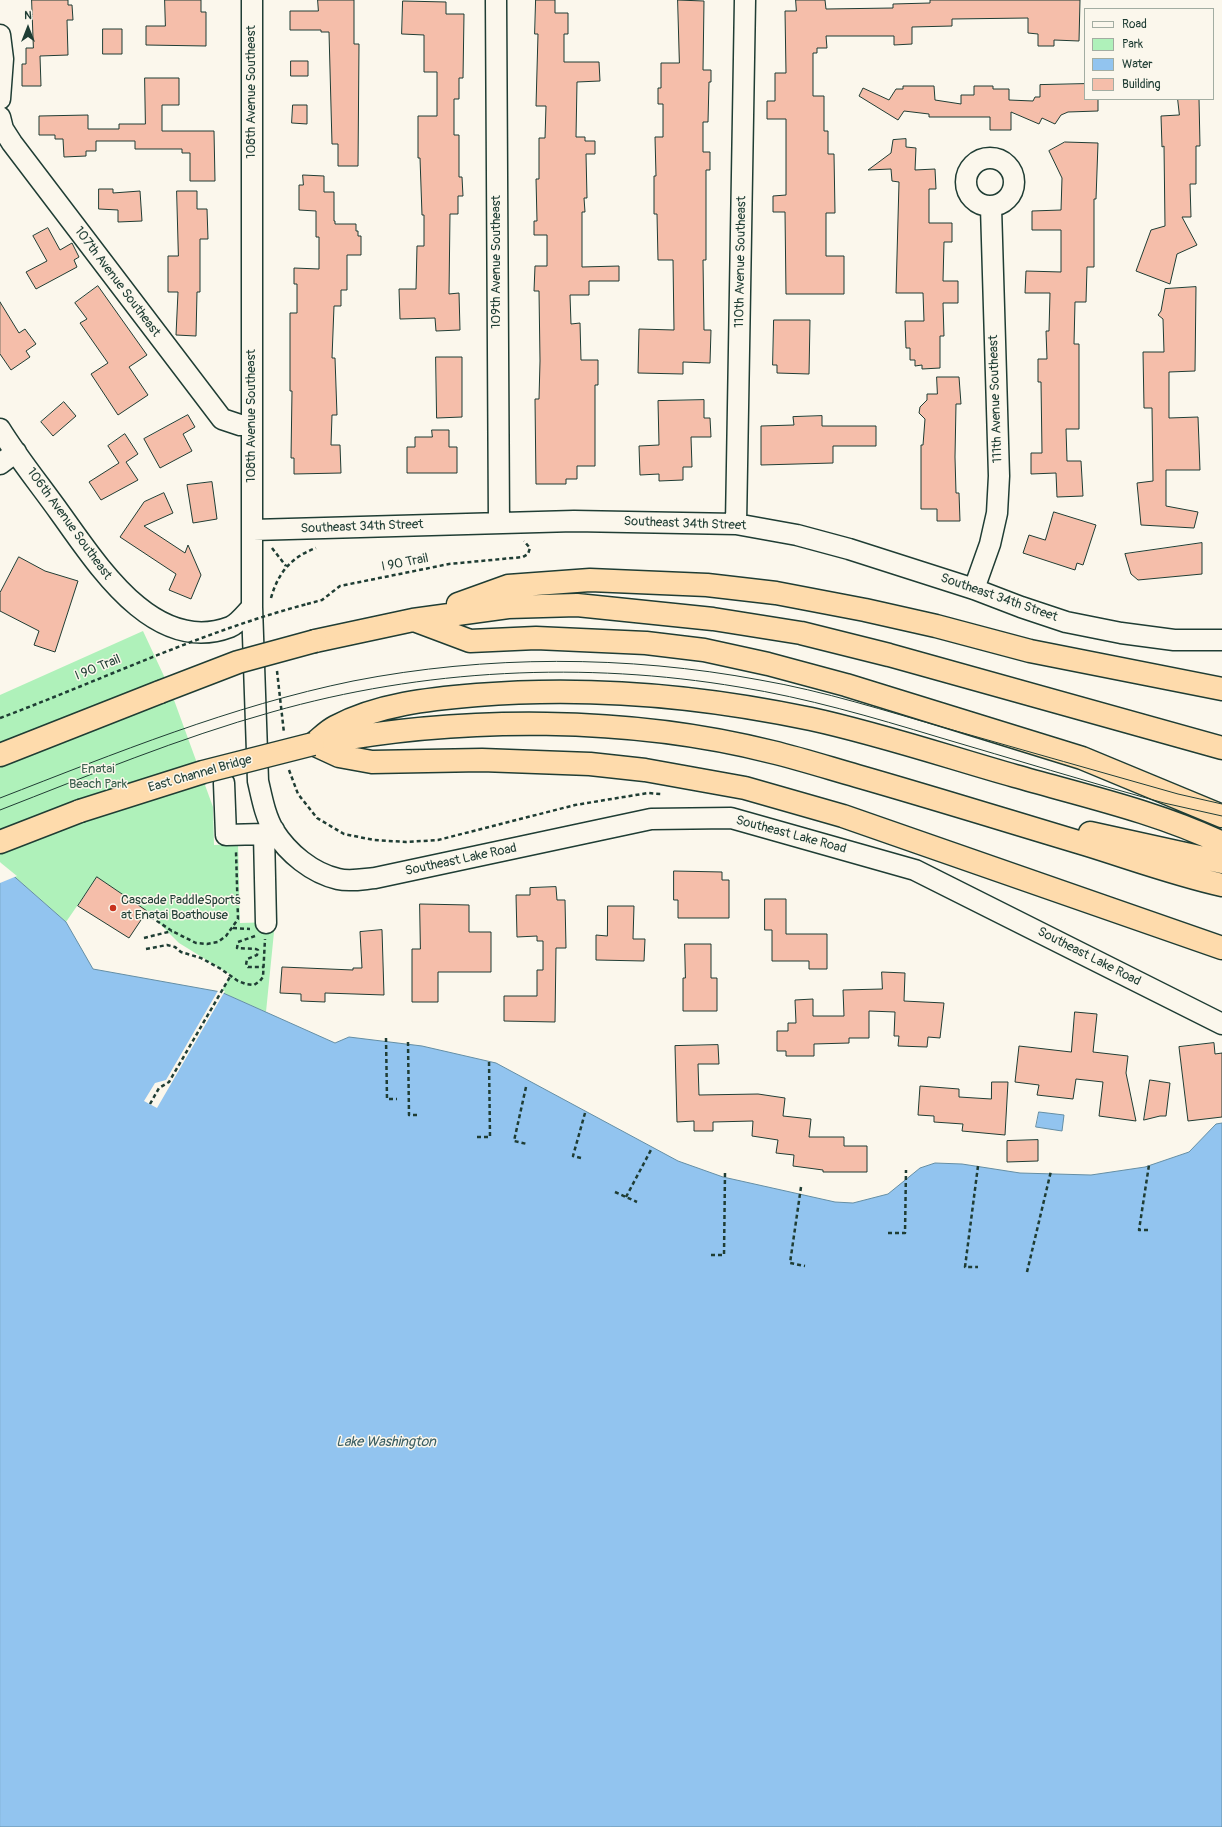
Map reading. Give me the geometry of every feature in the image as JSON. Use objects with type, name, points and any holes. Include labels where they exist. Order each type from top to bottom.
[{"type":"highway","points":[[413,620],[508,586],[590,580],[707,585],[776,593],[865,610],[936,626],[1030,651],[1222,689]]},
{"type":"highway","points":[[0,755],[238,662],[315,641],[413,620],[508,607],[577,605],[713,618],[800,633],[889,655],[1212,745],[1222,759]]},
{"type":"highway","points":[[413,620],[470,641],[543,638],[646,642],[704,650],[768,664],[876,694],[1082,758],[1222,816]]},
{"type":"highway","points":[[336,741],[385,707],[450,697],[545,693],[633,695],[726,704],[813,720],[985,767],[1128,809],[1168,822],[1222,843]]},
{"type":"highway","points":[[336,741],[452,726],[589,725],[656,731],[717,740],[772,752],[945,801],[1222,885]]},
{"type":"highway","points":[[336,741],[372,762],[482,760],[590,764],[645,770],[745,788],[843,816],[1222,948]]},
{"type":"highway","name":"East Channel Bridge","points":[[0,842],[80,811],[124,796],[246,760],[313,744],[336,741]]},
{"type":"highway","points":[[945,801],[1222,862]]},
{"type":"street","name":"108th Avenue Southeast","points":[[252,0],[253,530],[262,606],[258,781],[269,832]]},
{"type":"street","name":"109th Avenue Southeast","points":[[496,0],[499,523]]},
{"type":"street","name":"110th Avenue Southeast","points":[[736,524],[745,0]]},
{"type":"street","points":[[0,35],[3,59],[0,99]]},
{"type":"street","name":"107th Avenue Southeast","points":[[0,117],[3,129],[12,143],[222,419],[240,425],[252,425]]},
{"type":"street","name":"111th Avenue Southeast","points":[[974,589],[990,544],[997,513],[999,476],[991,206]]},
{"type":"street","name":"106th Avenue Southeast","points":[[0,429],[107,577],[139,608],[161,622],[183,630],[207,632],[231,626],[262,606]]},
{"type":"street","points":[[0,464],[16,452]]},
{"type":"street","name":"Southeast 34th Street","points":[[253,530],[574,521],[736,524],[797,535],[849,549],[974,589],[1066,622],[1121,633],[1174,640],[1222,640]]},
{"type":"street","points":[[224,784],[226,835],[269,832],[259,927]]},
{"type":"street","name":"Southeast Lake Road","points":[[269,832],[306,864],[325,875],[339,880],[354,881],[375,878],[651,820],[731,818],[915,870],[1222,1024]]},
{"type":"path","name":"I 90 Trail","points":[[0,718],[214,632],[322,600],[340,586],[449,564],[523,557],[529,551],[529,545],[525,541],[520,540]]},
{"type":"path","points":[[271,546],[286,566]]},
{"type":"path","points":[[262,606],[286,566],[302,553],[322,546]]},
{"type":"path","points":[[145,913],[172,931],[196,943],[207,944],[218,942],[226,936],[238,919],[236,835]]},
{"type":"path","points":[[233,928],[259,927]]},
{"type":"path","points":[[146,949],[168,946],[175,947],[181,952],[201,958],[231,976],[238,982],[254,985],[260,982],[263,977],[264,967],[259,927]]},
{"type":"path","points":[[259,927],[256,935],[238,942],[236,945],[239,949],[258,950],[257,955],[247,959],[246,962],[248,967],[264,967]]},
{"type":"path","points":[[144,938],[172,931]]},
{"type":"path","points":[[150,1104],[159,1088],[169,1082],[231,976]]},
{"type":"path","points":[[386,1038],[387,1099],[397,1099]]},
{"type":"path","points":[[408,1042],[409,1115],[419,1115]]},
{"type":"path","points":[[477,1137],[490,1137],[489,1059]]},
{"type":"path","points":[[526,1087],[514,1141],[527,1144]]},
{"type":"path","points":[[581,1158],[573,1156],[585,1113]]},
{"type":"path","points":[[626,1197],[652,1148]]},
{"type":"path","points":[[1148,1230],[1139,1230],[1149,1165]]},
{"type":"path","points":[[978,1166],[964,1267],[978,1267]]},
{"type":"path","points":[[888,1233],[905,1233],[906,1170]]},
{"type":"path","points":[[1027,1272],[1051,1171]]},
{"type":"path","points":[[711,1255],[724,1255],[725,1173]]},
{"type":"path","points":[[801,1187],[790,1263],[805,1266]]},
{"type":"path","points":[[614,1192],[637,1202]]},
{"type":"green space","name":"Enatai Beach Park","points":[[143,631],[170,689],[213,807],[214,845],[238,844],[240,923],[275,922],[266,1012],[221,992],[231,975],[179,943],[147,911],[97,877],[66,922],[0,864],[0,695]]},
{"type":"water","name":"Lake Washington","points":[[0,864],[66,922],[93,969],[221,992],[335,1043],[349,1037],[422,1046],[496,1063],[678,1161],[723,1177],[835,1202],[853,1203],[888,1194],[920,1168],[935,1163],[962,1164],[1020,1173],[1091,1175],[1145,1167],[1189,1152],[1216,1124],[1222,1123],[1222,1827],[0,1827]]},
{"type":"water","points":[[1039,1112],[1064,1115],[1062,1131],[1036,1127]]},
{"type":"pier","points":[[0,862],[1,863],[17,876],[0,883]]},
{"type":"pier","points":[[219,989],[225,991],[157,1108],[144,1101],[155,1083],[166,1080]]},
{"type":"building","points":[[32,0],[68,0],[68,5],[72,5],[73,20],[67,20],[68,55],[40,56],[41,86],[22,86],[22,64],[26,64],[26,48],[33,48]]},
{"type":"building","points":[[165,0],[201,0],[201,12],[206,12],[206,46],[146,45],[146,26],[165,26]]},
{"type":"building","points":[[318,0],[354,0],[354,44],[359,44],[358,166],[338,166],[338,144],[332,144],[329,32],[321,32],[321,30],[290,30],[290,11],[318,11]]},
{"type":"building","points":[[536,0],[555,0],[555,13],[568,13],[568,34],[564,34],[564,62],[599,62],[600,81],[577,82],[576,137],[585,137],[585,141],[595,141],[595,154],[586,154],[587,198],[584,198],[585,212],[582,212],[582,267],[619,266],[619,281],[589,281],[589,295],[570,295],[571,324],[580,323],[581,360],[598,360],[598,385],[595,385],[595,466],[577,466],[577,479],[566,479],[566,484],[536,484],[535,399],[539,399],[540,361],[539,291],[534,291],[535,266],[547,266],[547,235],[534,235],[534,221],[537,221],[536,179],[539,179],[539,138],[545,138],[546,106],[536,106],[538,34],[535,34]]},
{"type":"building","points":[[678,0],[704,1],[703,70],[711,70],[711,82],[709,82],[708,122],[703,122],[703,152],[710,152],[710,170],[706,170],[706,260],[703,260],[704,330],[711,330],[710,363],[683,362],[683,374],[638,373],[639,329],[674,330],[673,260],[658,260],[657,214],[654,214],[654,176],[656,176],[655,137],[663,137],[663,104],[658,104],[658,88],[661,88],[661,63],[679,63]]},
{"type":"building","points":[[796,0],[825,0],[826,9],[893,8],[893,4],[930,3],[930,0],[1080,0],[1079,41],[1054,40],[1054,46],[1038,46],[1038,34],[1028,33],[1028,18],[952,19],[952,26],[912,27],[912,44],[894,45],[894,36],[826,36],[827,48],[817,48],[817,53],[813,53],[813,96],[824,96],[824,131],[828,131],[828,154],[834,154],[835,213],[826,213],[826,256],[844,256],[844,294],[786,294],[785,212],[773,212],[773,196],[786,195],[786,119],[767,119],[767,101],[775,101],[775,73],[786,73],[785,11],[796,11]]},
{"type":"building","points":[[403,1],[446,2],[446,14],[464,14],[463,78],[459,78],[459,99],[454,99],[454,135],[459,135],[459,177],[462,177],[463,196],[458,196],[458,214],[450,214],[449,294],[459,293],[460,330],[436,331],[435,318],[400,319],[399,289],[416,289],[417,246],[424,246],[424,215],[422,215],[420,158],[418,158],[418,116],[437,116],[437,72],[424,72],[424,35],[402,34]]},
{"type":"building","points":[[103,29],[122,29],[122,54],[103,54]]},
{"type":"building","points":[[291,61],[308,61],[308,76],[291,76]]},
{"type":"building","points":[[145,78],[179,78],[179,105],[162,105],[162,131],[214,131],[215,181],[190,181],[190,153],[182,153],[182,149],[135,149],[135,141],[96,141],[96,151],[86,151],[86,156],[64,157],[63,139],[55,139],[55,135],[39,135],[39,116],[88,115],[88,129],[119,129],[119,124],[145,124]]},
{"type":"building","points":[[1084,84],[1084,100],[1098,100],[1098,111],[1068,112],[1061,115],[1055,124],[1042,118],[1039,124],[1011,112],[1011,130],[990,130],[990,117],[929,117],[929,114],[904,111],[898,120],[859,96],[863,88],[889,100],[896,89],[903,89],[903,86],[934,86],[935,100],[961,104],[961,95],[974,95],[974,86],[993,86],[993,89],[1009,89],[1009,100],[1033,101],[1035,97],[1040,97],[1040,85]]},
{"type":"building","points":[[1178,100],[1199,100],[1200,146],[1196,146],[1196,184],[1190,184],[1191,217],[1182,217],[1197,245],[1177,254],[1170,284],[1136,271],[1151,230],[1165,226],[1164,146],[1162,147],[1161,116],[1179,115]]},
{"type":"building","points":[[293,105],[307,105],[307,124],[292,123]]},
{"type":"building","points":[[906,139],[906,147],[916,148],[915,170],[935,169],[936,189],[929,189],[929,223],[952,223],[952,242],[944,242],[943,281],[958,281],[958,303],[943,303],[944,336],[940,336],[940,368],[922,369],[922,365],[915,366],[915,360],[910,360],[910,348],[906,348],[905,321],[924,321],[923,293],[896,293],[899,182],[892,181],[891,169],[868,170],[891,153],[893,140]]},
{"type":"building","points":[[1065,142],[1098,143],[1096,199],[1094,199],[1094,267],[1087,267],[1086,302],[1075,302],[1074,344],[1079,344],[1079,429],[1066,429],[1067,461],[1081,461],[1083,496],[1057,497],[1056,473],[1031,474],[1031,453],[1042,453],[1041,382],[1038,382],[1038,359],[1047,359],[1046,331],[1049,331],[1050,293],[1025,293],[1026,271],[1061,272],[1061,230],[1032,230],[1032,211],[1061,210],[1062,178],[1049,151]]},
{"type":"building","points":[[303,175],[324,176],[324,192],[334,192],[335,224],[356,224],[358,236],[361,236],[361,255],[347,255],[347,290],[341,290],[341,306],[334,306],[332,358],[335,358],[337,415],[332,415],[331,445],[340,445],[341,473],[294,474],[294,458],[291,458],[292,391],[290,391],[290,313],[297,313],[297,284],[294,284],[294,268],[319,269],[319,237],[316,237],[316,211],[299,210],[299,185],[303,185]]},
{"type":"building","points":[[99,189],[113,189],[113,193],[140,191],[142,221],[118,222],[118,210],[99,209]]},
{"type":"building","points":[[177,191],[197,191],[197,209],[207,209],[208,239],[200,239],[200,292],[197,292],[196,336],[176,335],[178,292],[168,292],[168,256],[178,256]]},
{"type":"building","points":[[48,228],[60,250],[72,243],[79,257],[74,260],[77,267],[36,289],[26,272],[47,261],[33,236]]},
{"type":"building","points":[[98,286],[147,355],[129,367],[148,395],[118,415],[91,374],[108,363],[80,323],[87,319],[75,303]]},
{"type":"building","points":[[1196,287],[1195,371],[1169,372],[1169,418],[1198,417],[1200,470],[1166,470],[1166,506],[1198,512],[1194,528],[1141,525],[1137,483],[1153,481],[1152,408],[1144,408],[1143,352],[1164,352],[1163,319],[1158,315],[1161,311],[1165,289]]},
{"type":"building","points":[[0,302],[19,333],[25,329],[36,344],[26,351],[30,357],[11,370],[0,354]]},
{"type":"building","points":[[774,320],[810,320],[809,374],[777,373],[777,365],[773,365]]},
{"type":"building","points":[[436,357],[462,357],[462,417],[437,418]]},
{"type":"building","points":[[937,377],[959,377],[961,404],[956,404],[955,457],[956,493],[959,493],[960,521],[937,521],[937,509],[921,509],[921,445],[923,445],[925,419],[919,413],[920,407],[927,400],[927,394],[937,394]]},
{"type":"building","points":[[704,400],[704,418],[710,418],[711,437],[691,437],[692,467],[683,467],[683,480],[659,481],[659,474],[640,475],[639,446],[659,445],[658,401]]},
{"type":"building","points":[[64,402],[76,416],[53,436],[41,422]]},
{"type":"building","points":[[188,415],[195,427],[183,434],[192,451],[160,468],[144,439]]},
{"type":"building","points":[[822,416],[822,426],[876,426],[876,446],[833,446],[833,463],[761,465],[761,426],[794,425],[793,417]]},
{"type":"building","points":[[432,430],[449,430],[449,447],[457,447],[457,473],[407,473],[407,447],[415,447],[415,437],[432,437]]},
{"type":"building","points":[[125,434],[138,454],[126,462],[138,480],[101,500],[89,482],[119,463],[108,446]]},
{"type":"building","points":[[212,482],[217,519],[193,523],[187,485]]},
{"type":"building","points":[[164,493],[173,513],[144,526],[185,553],[188,545],[201,575],[191,599],[169,590],[176,574],[120,537],[144,502]]},
{"type":"building","points":[[1054,512],[1096,525],[1083,565],[1077,563],[1075,570],[1023,553],[1029,535],[1045,540]]},
{"type":"building","points":[[1202,543],[1202,574],[1138,580],[1131,574],[1125,554]]},
{"type":"building","points":[[19,557],[45,571],[78,581],[55,652],[34,645],[39,631],[0,611],[0,593]]},
{"type":"building","points":[[674,871],[722,872],[722,880],[729,880],[729,918],[678,918],[678,900],[674,900]]},
{"type":"building","name":"Cascade PaddleSports at Enatai Boathouse","points":[[97,877],[147,911],[129,938],[78,906]]},
{"type":"building","points":[[556,887],[557,900],[565,900],[566,948],[556,948],[555,1022],[504,1021],[504,996],[537,996],[537,970],[543,970],[543,941],[537,941],[537,936],[517,937],[516,895],[530,895],[530,888]]},
{"type":"building","points":[[765,899],[786,899],[786,934],[827,934],[827,969],[809,969],[809,961],[772,961],[772,930],[765,930]]},
{"type":"building","points":[[420,904],[469,905],[469,932],[491,932],[491,972],[438,972],[438,1002],[412,1002],[412,949],[420,949]]},
{"type":"building","points":[[608,906],[634,906],[633,939],[645,939],[644,961],[596,960],[596,935],[607,936]]},
{"type":"building","points":[[382,930],[384,995],[325,993],[325,1002],[301,1001],[301,994],[280,993],[282,967],[353,970],[353,968],[362,968],[360,932]]},
{"type":"building","points":[[685,944],[711,944],[711,978],[717,978],[717,1011],[683,1011]]},
{"type":"building","points":[[882,972],[905,973],[904,1001],[944,1003],[940,1038],[928,1037],[927,1047],[898,1046],[899,1036],[894,1036],[895,1012],[869,1011],[869,1038],[849,1038],[849,1043],[814,1044],[814,1056],[786,1056],[786,1051],[777,1051],[777,1031],[788,1031],[788,1023],[796,1023],[795,1000],[813,999],[813,1016],[844,1016],[843,990],[882,989]]},
{"type":"building","points":[[1075,1012],[1097,1014],[1093,1052],[1128,1056],[1126,1073],[1136,1121],[1099,1116],[1103,1082],[1076,1079],[1073,1099],[1037,1095],[1039,1085],[1015,1082],[1019,1046],[1071,1052]]},
{"type":"building","points":[[1214,1043],[1215,1054],[1222,1053],[1222,1117],[1188,1121],[1179,1047]]},
{"type":"building","points":[[718,1045],[719,1064],[698,1064],[699,1095],[758,1094],[785,1098],[783,1116],[811,1119],[809,1137],[844,1137],[844,1146],[867,1146],[867,1172],[823,1172],[823,1170],[793,1166],[794,1155],[776,1153],[778,1140],[752,1136],[753,1121],[713,1122],[713,1131],[694,1131],[694,1121],[677,1122],[675,1046]]},
{"type":"building","points":[[1150,1080],[1170,1083],[1166,1116],[1144,1120]]},
{"type":"building","points":[[992,1082],[1008,1082],[1005,1135],[962,1131],[963,1124],[934,1122],[934,1116],[918,1115],[920,1086],[959,1089],[959,1097],[991,1099]]},
{"type":"building","points":[[1038,1140],[1038,1161],[1007,1162],[1007,1141]]},
{"type":"tram line","points":[[0,798],[174,732],[218,717],[308,691],[403,672],[454,666],[556,661],[608,662],[659,666],[760,680],[808,690],[1178,794],[1222,804]]},
{"type":"tram line","points":[[0,810],[203,733],[272,712],[329,698],[387,686],[446,678],[563,672],[622,674],[681,679],[764,691],[864,715],[1164,803],[1222,816]]},
{"type":"place","name":"Cascade PaddleSports at Enatai Boathouse","points":[[113,908]]}]
